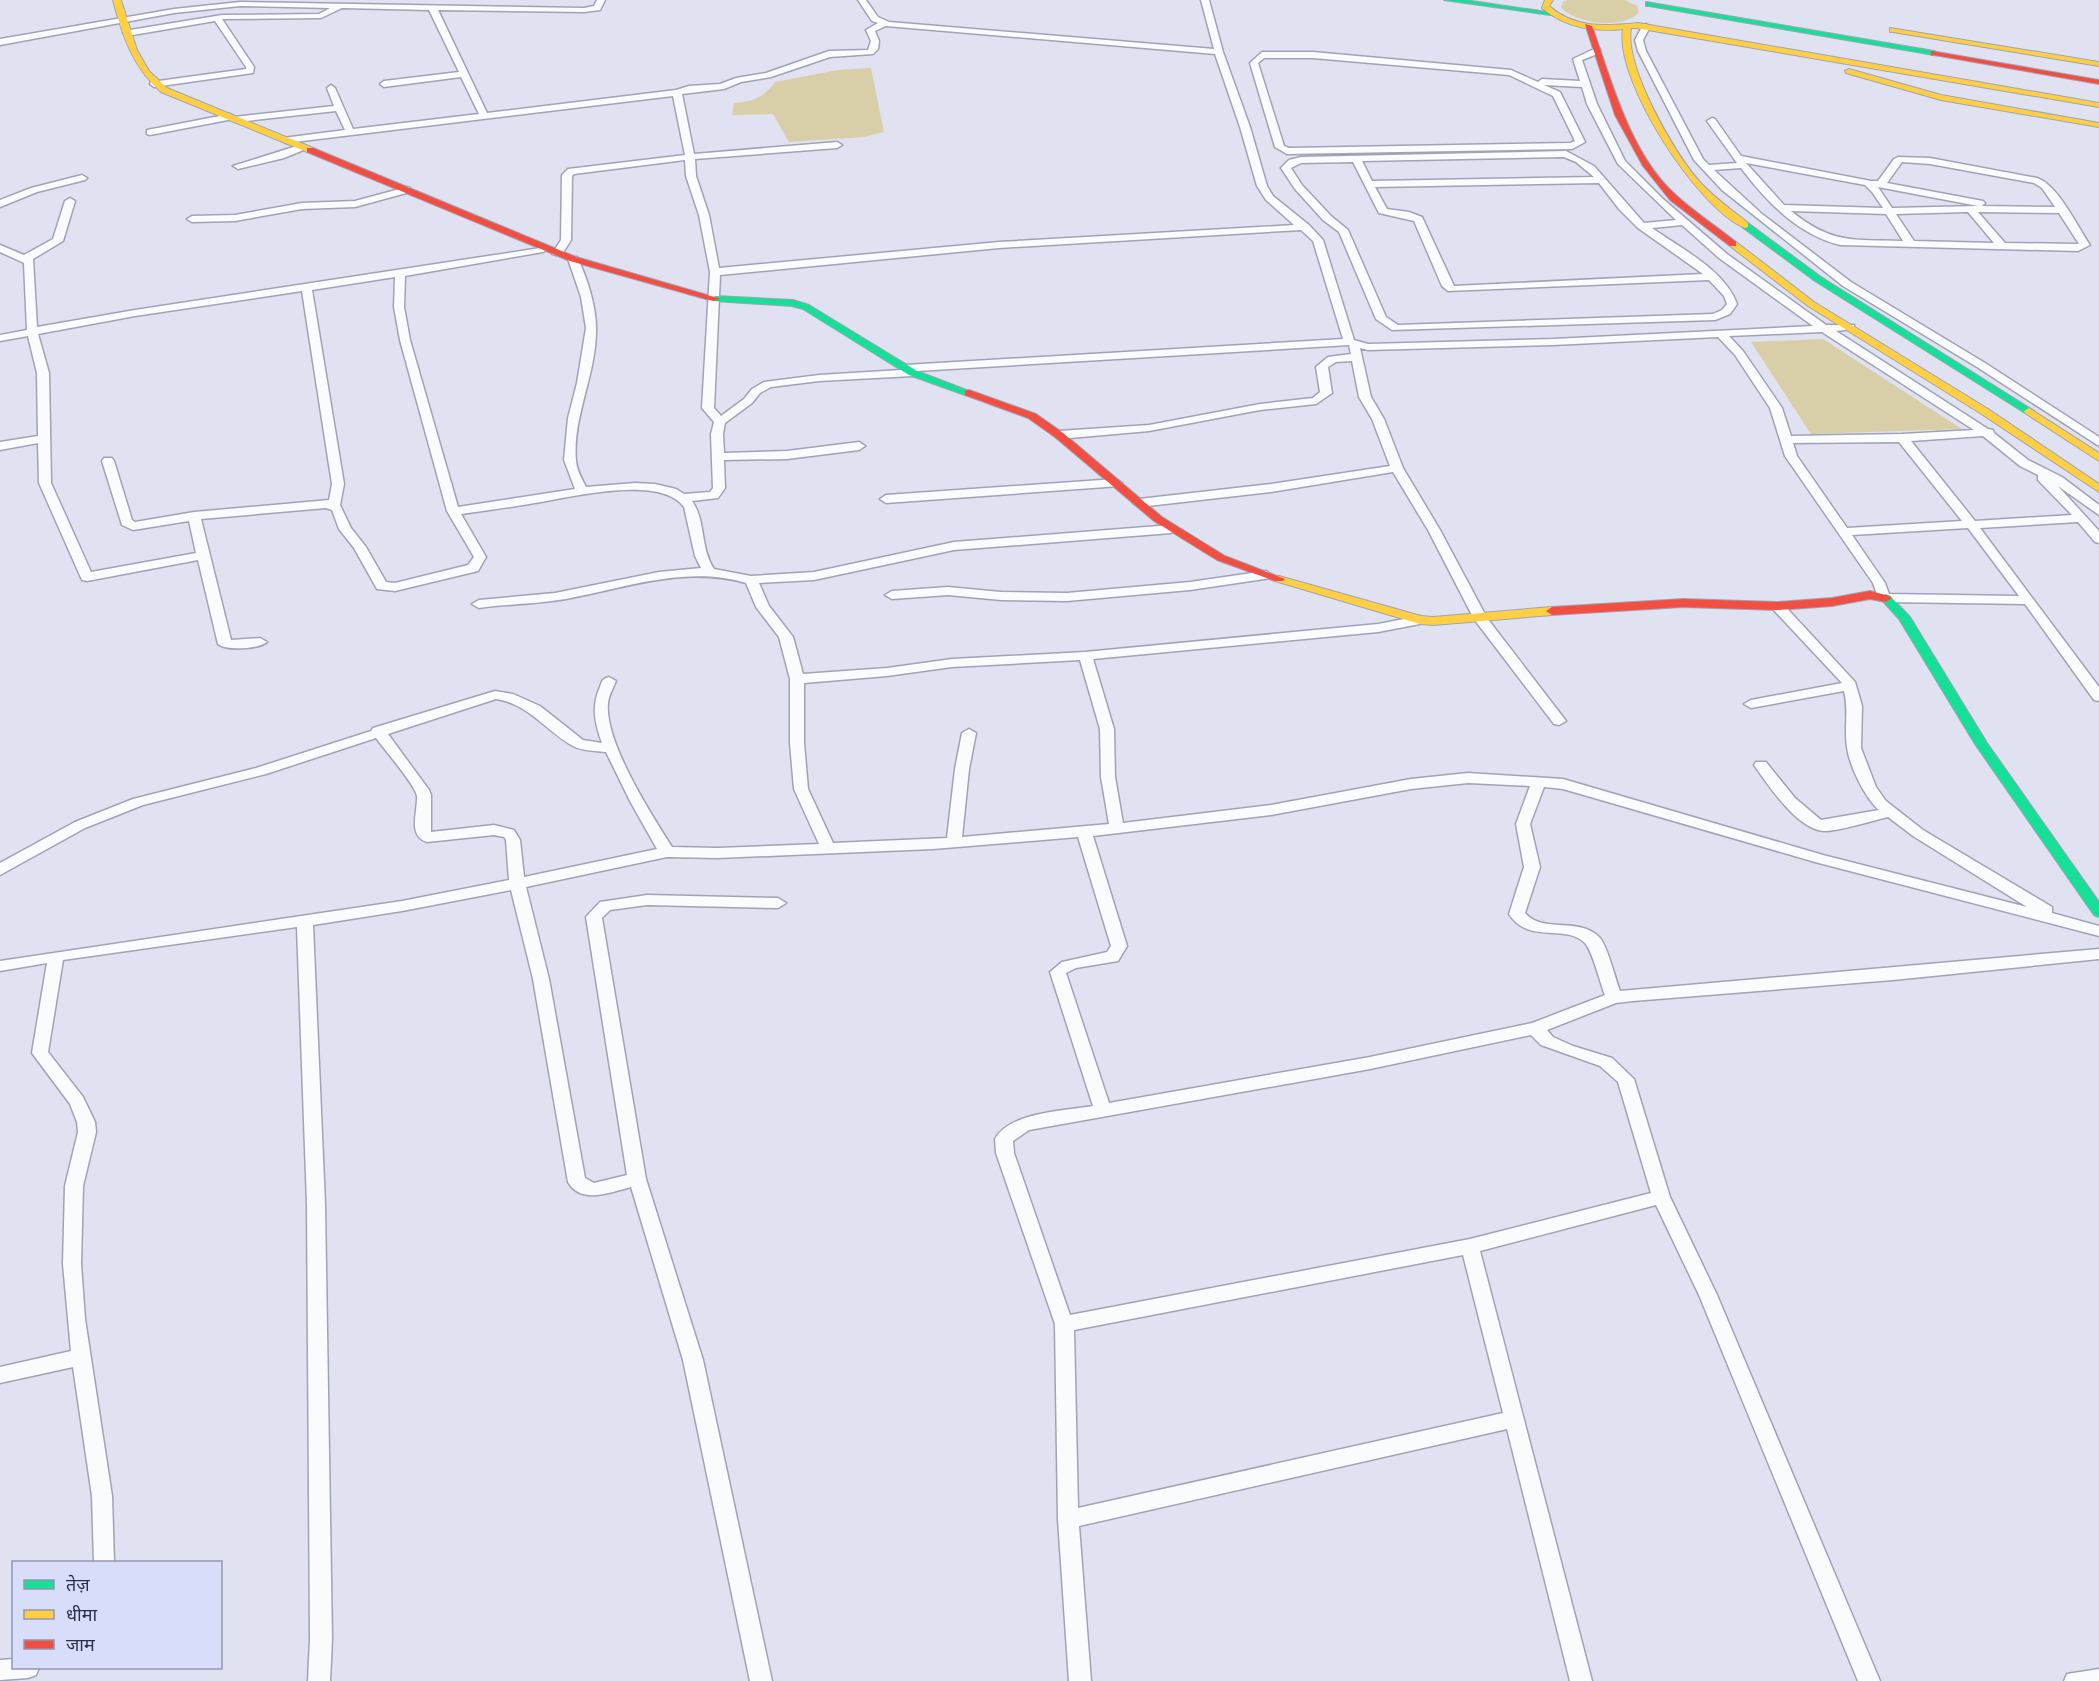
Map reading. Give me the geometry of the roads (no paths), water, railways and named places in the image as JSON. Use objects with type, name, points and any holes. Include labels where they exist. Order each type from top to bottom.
[{"type":"street","points":[[117,0],[123,27],[154,84],[164,90],[573,260],[714,299],[800,305],[909,370],[1026,413],[1059,435],[1172,529],[1221,558],[1266,575],[1420,620]]},
{"type":"street","points":[[123,27],[182,10],[240,4],[584,10],[597,8],[601,0]]},
{"type":"street","points":[[862,0],[875,19],[885,23],[1219,52]]},
{"type":"street","points":[[1205,0],[1219,52],[1264,192],[1318,240],[1353,348],[1365,397],[1378,419],[1397,468],[1434,530],[1481,619],[1559,721]]},
{"type":"street","points":[[1448,0],[1550,7],[1560,19],[1588,26],[1636,26],[1807,53],[2099,105]]},
{"type":"street","points":[[1646,2],[1654,12],[1653,17],[1623,33],[1624,45],[1647,103],[1695,182],[1743,223],[1818,279],[2006,396],[2099,458]]},
{"type":"street","points":[[1646,2],[2099,82]]},
{"type":"street","points":[[0,42],[217,18],[321,16],[342,4]]},
{"type":"street","points":[[432,7],[484,116]]},
{"type":"street","points":[[154,84],[250,71],[217,18]]},
{"type":"street","points":[[286,140],[676,93],[689,89],[721,87],[739,80],[768,75],[829,54],[870,52],[874,49],[875,43],[870,30],[885,23]]},
{"type":"street","points":[[1588,26],[1607,86],[1634,148],[1655,181],[1673,198],[1770,275],[1811,304],[2013,430],[2099,489]]},
{"type":"street","points":[[1636,26],[1639,42],[1699,160],[1758,216],[1847,284],[1981,364],[2099,442]]},
{"type":"street","points":[[1811,31],[1892,29],[2099,64]]},
{"type":"street","points":[[1597,51],[1577,59],[1583,84],[1621,162],[1683,222],[1723,256],[1825,328],[1987,433],[2030,467],[2070,504],[2099,539]]},
{"type":"street","points":[[1807,53],[1881,84],[1977,106],[2099,125]]},
{"type":"street","points":[[1532,82],[1557,94],[1579,144],[1572,146],[1292,152],[1280,147],[1254,63],[1262,55],[1312,54],[1505,72],[1532,82],[1583,84]]},
{"type":"street","points":[[384,84],[464,74]]},
{"type":"street","points":[[331,88],[350,132]]},
{"type":"street","points":[[676,93],[690,157],[691,176],[704,215],[715,272],[708,408],[720,422]]},
{"type":"street","points":[[1647,103],[1669,103]]},
{"type":"street","points":[[150,132],[234,118],[341,108]]},
{"type":"street","points":[[1712,121],[1739,161],[1782,208],[1819,235],[1832,240],[2083,247],[2084,242],[2064,210],[2046,186],[2037,181],[1922,160],[1899,160],[1881,184]]},
{"type":"street","points":[[557,254],[566,240],[568,173],[577,170],[690,157],[837,145]]},
{"type":"street","points":[[238,166],[282,156],[303,147]]},
{"type":"street","points":[[1562,154],[1584,161],[1595,170],[1610,193],[1642,226],[1680,251],[1728,292],[1732,300],[1725,312],[1715,317],[1396,328],[1381,319],[1343,230],[1327,218],[1298,187],[1286,168],[1292,162],[1301,160],[1356,159],[1562,154]]},
{"type":"street","points":[[1356,159],[1383,211],[1391,214],[1412,215],[1418,219],[1447,286],[1452,289],[1711,278]]},
{"type":"street","points":[[1705,168],[1739,161],[1881,184],[1999,208]]},
{"type":"street","points":[[0,204],[34,190],[82,178]]},
{"type":"street","points":[[1369,184],[1602,180]]},
{"type":"street","points":[[1868,183],[1876,190],[1910,243]]},
{"type":"street","points":[[192,219],[235,218],[302,206],[355,204],[407,190]]},
{"type":"street","points":[[25,259],[58,241],[70,201]]},
{"type":"street","points":[[1782,208],[1889,211],[1999,208],[2064,210]]},
{"type":"street","points":[[1971,209],[2002,246]]},
{"type":"street","points":[[1642,226],[1683,222]]},
{"type":"street","points":[[715,272],[999,245],[1305,227]]},
{"type":"street","points":[[0,248],[25,259],[29,264],[32,331],[43,372],[45,483],[87,577],[203,555]]},
{"type":"street","points":[[0,338],[32,331],[400,275],[543,249]]},
{"type":"street","points":[[573,260],[586,297],[591,328],[583,383],[574,418],[570,460],[582,491]]},
{"type":"street","points":[[307,289],[338,484],[334,505],[345,529],[360,547],[380,583],[388,588],[473,568],[480,557],[453,512],[405,340],[399,307],[400,275]]},
{"type":"street","points":[[453,512],[582,491],[624,487],[657,488],[683,498],[707,496],[717,492],[720,456],[717,434],[720,422],[748,401],[756,391],[768,384],[909,370],[1225,351],[1507,343],[1850,327]]},
{"type":"street","points":[[1720,333],[1739,353],[1776,408],[1791,456],[1879,583],[1886,598],[1904,617],[1981,744],[2099,912]]},
{"type":"street","points":[[1059,435],[1149,428],[1260,407],[1316,401],[1326,393],[1323,363],[1353,348]]},
{"type":"street","points":[[1786,440],[1902,438],[2013,430]]},
{"type":"street","points":[[1902,438],[1998,558],[2099,696]]},
{"type":"street","points":[[0,446],[44,439]]},
{"type":"street","points":[[720,456],[787,456],[822,449],[860,446]]},
{"type":"street","points":[[108,460],[126,522],[129,524],[138,525],[194,516],[322,504],[334,505]]},
{"type":"street","points":[[2030,467],[2058,480],[2096,505]]},
{"type":"street","points":[[1139,503],[1271,488],[1397,468]]},
{"type":"street","points":[[886,499],[1116,483]]},
{"type":"street","points":[[683,498],[695,524],[705,566],[710,572]]},
{"type":"street","points":[[2070,504],[2096,505]]},
{"type":"street","points":[[194,516],[225,644],[260,642]]},
{"type":"street","points":[[1843,532],[2082,518]]},
{"type":"street","points":[[479,604],[568,595],[686,572],[735,574],[751,580],[814,576],[954,546],[1172,529]]},
{"type":"street","points":[[891,595],[948,591],[1001,596],[1068,597],[1145,591],[1266,575]]},
{"type":"street","points":[[751,580],[763,607],[786,637],[797,679],[797,743],[801,789],[828,848]]},
{"type":"street","points":[[797,679],[873,674],[952,663],[1085,656],[1378,628],[1420,620],[1481,619],[1628,606],[1683,603],[1777,606],[1832,603],[1862,595],[1886,598],[2028,600]]},
{"type":"street","points":[[1777,606],[1845,677],[1855,706],[1854,748],[1869,787],[1890,812],[1951,854],[2061,921]]},
{"type":"street","points":[[1085,656],[1107,729],[1108,777],[1118,829]]},
{"type":"street","points":[[609,681],[601,704],[601,712],[612,749],[638,804],[667,852]]},
{"type":"street","points":[[1751,704],[1849,686]]},
{"type":"street","points":[[0,870],[80,825],[138,801],[261,771],[488,696],[502,695],[535,709],[579,744],[612,749]]},
{"type":"street","points":[[378,731],[422,790],[424,834],[432,838],[494,830],[509,833],[513,840],[517,881],[541,980],[577,1182],[592,1190],[637,1179]]},
{"type":"street","points":[[954,843],[962,769],[969,733]]},
{"type":"street","points":[[1761,765],[1805,817],[1817,825],[1824,826],[1890,812]]},
{"type":"street","points":[[0,966],[56,956],[305,922],[475,892],[517,881],[667,852],[718,853],[954,843],[1118,829],[1271,810],[1423,782],[1479,778],[1579,787],[1820,859],[2099,932]]},
{"type":"street","points":[[1539,782],[1523,824],[1532,867],[1517,914],[1535,926],[1574,930],[1590,937],[1594,942],[1614,998]]},
{"type":"street","points":[[1084,832],[1119,946],[1112,957],[1069,965],[1058,972],[1103,1111]]},
{"type":"street","points":[[761,1681],[693,1360],[637,1179],[594,917],[605,906],[647,900],[778,903]]},
{"type":"street","points":[[305,922],[316,1204],[321,1639],[319,1681]]},
{"type":"street","points":[[1080,1681],[1068,1519],[1064,1324],[1005,1153],[1004,1139],[1013,1130],[1025,1124],[1370,1063],[1535,1028],[1614,998],[2099,954]]},
{"type":"street","points":[[56,956],[40,1053],[77,1101],[86,1122],[87,1132],[74,1186],[72,1264],[81,1357],[102,1496],[104,1561]]},
{"type":"street","points":[[1535,1028],[1547,1041],[1606,1062],[1626,1079],[1661,1197],[1708,1295],[1869,1681]]},
{"type":"street","points":[[1064,1324],[1470,1246],[1661,1197]]},
{"type":"street","points":[[1470,1246],[1581,1681]]},
{"type":"street","points":[[0,1375],[81,1357]]},
{"type":"street","points":[[1068,1519],[1514,1419]]},
{"type":"street","points":[[2074,1681],[2099,1679]]}]
